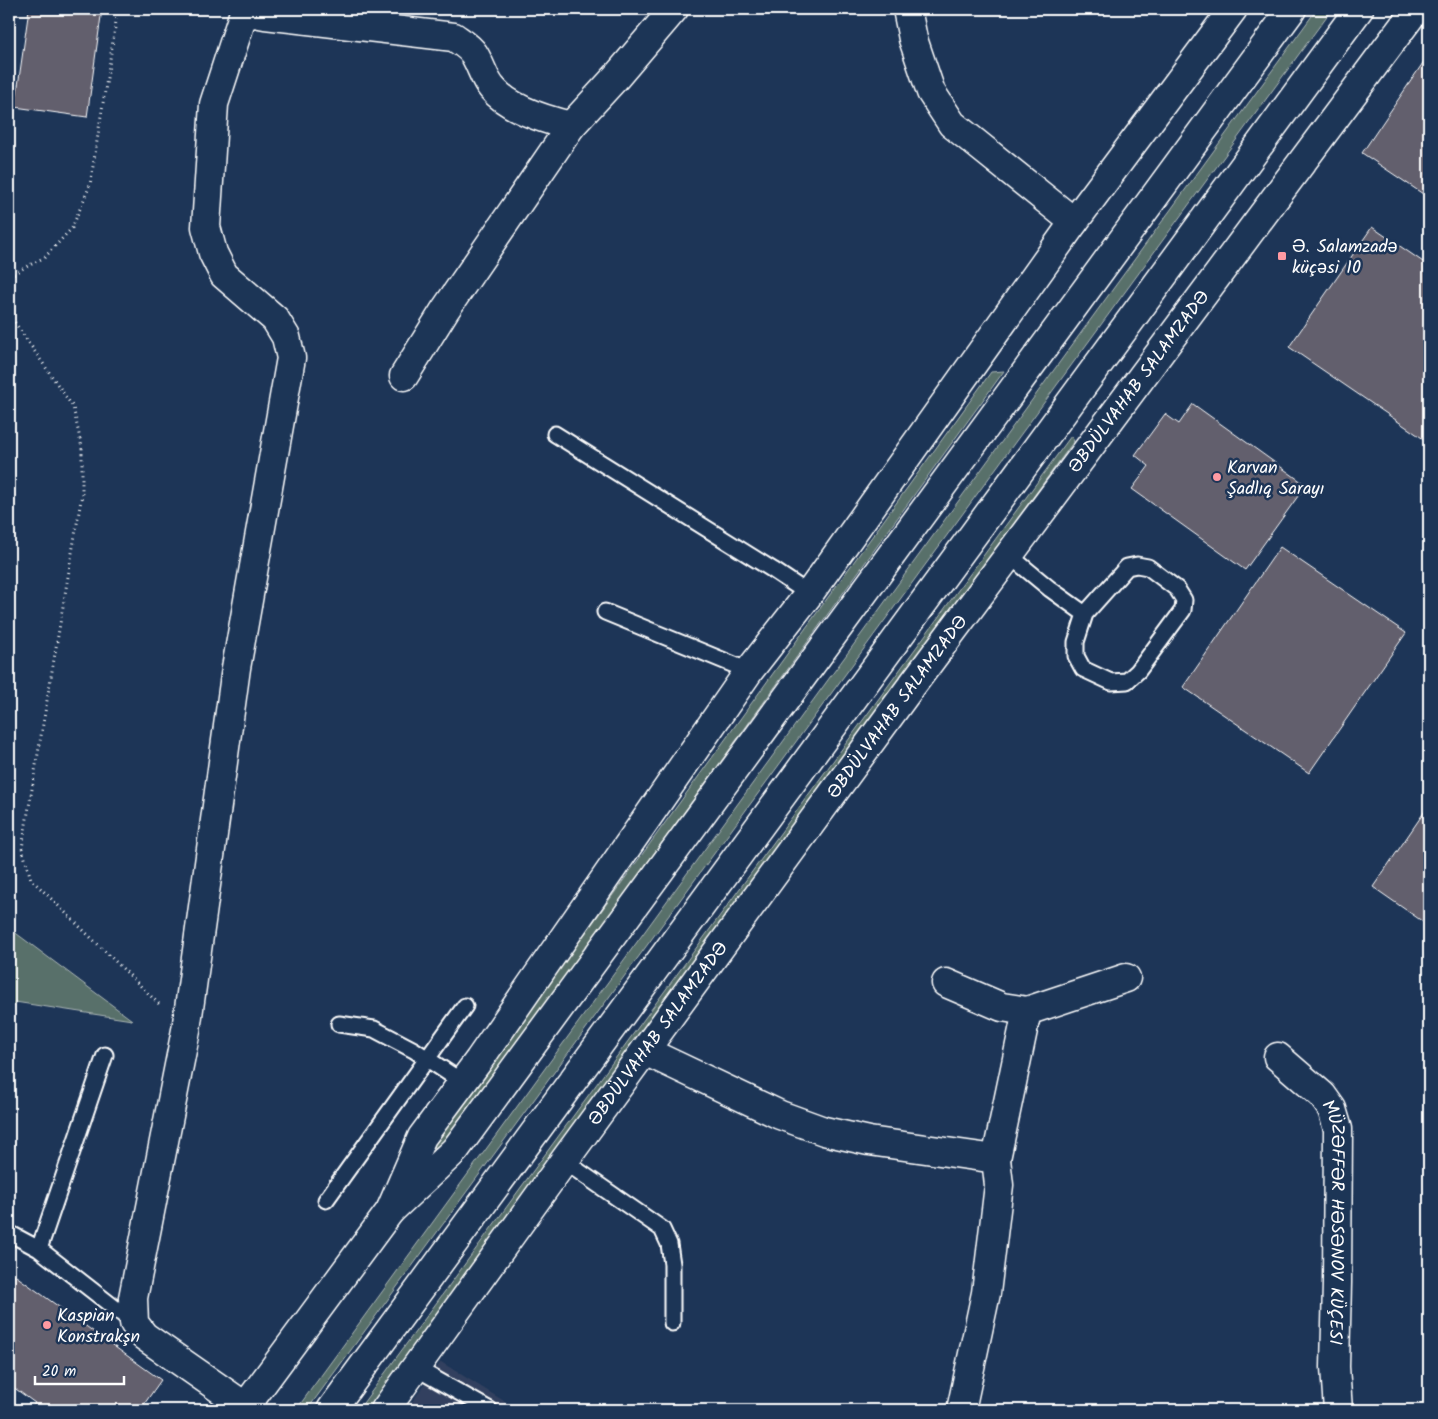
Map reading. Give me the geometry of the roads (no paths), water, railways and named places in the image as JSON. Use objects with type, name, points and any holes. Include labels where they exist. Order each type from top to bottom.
[{"type":"main road","points":[[404,376],[445,310],[571,126],[674,9]]},
{"type":"main road","points":[[906,9],[912,39],[930,92],[952,124],[1074,222]]},
{"type":"main road","points":[[390,1211],[422,1137],[749,671],[809,594],[1074,222],[1233,9]]},
{"type":"main road","points":[[571,126],[534,115],[501,96],[492,88],[474,53],[454,37],[320,15],[266,15],[245,10],[214,104],[206,227],[213,253],[224,275],[275,320],[286,337],[291,358],[236,668],[186,1030],[134,1298],[134,1323],[144,1336],[245,1408],[390,1211],[455,1150],[1292,9]]},
{"type":"main road","points":[[331,1410],[1358,9]]},
{"type":"main road","name":"ƏBDÜLVAHAB SALAMZADƏ","points":[[385,1410],[564,1161],[1009,555],[1416,9]]},
{"type":"main road","points":[[946,983],[1002,1007],[1027,1011],[1126,978]]},
{"type":"main road","points":[[961,1410],[986,1293],[999,1185],[996,1159],[1027,1011]]},
{"type":"main road","points":[[645,1052],[780,1115],[824,1131],[869,1141],[996,1159]]},
{"type":"main road","name":"MÜZƏFFƏR HƏSƏNOV KÜÇESI","points":[[1278,1057],[1322,1095],[1332,1109],[1338,1130],[1335,1367],[1338,1410]]},
{"type":"lane","points":[[555,434],[809,594]]},
{"type":"lane","points":[[1009,555],[1050,589],[1085,614]]},
{"type":"lane","points":[[1137,565],[1148,567],[1177,589],[1184,600],[1183,610],[1138,671],[1128,680],[1111,682],[1083,669],[1076,656],[1076,642],[1085,614],[1127,567],[1137,565]]},
{"type":"lane","points":[[605,612],[749,671]]},
{"type":"lane","points":[[326,1200],[465,1006]]},
{"type":"lane","points":[[339,1024],[374,1029],[414,1050],[462,1082]]},
{"type":"lane","points":[[38,1249],[105,1055]]},
{"type":"lane","points":[[564,1161],[662,1229],[669,1244],[672,1264],[672,1323]]},
{"type":"lane","points":[[9,1233],[38,1249],[134,1323]]},
{"type":"lane","points":[[416,1368],[490,1410]]},
{"type":"place","name":"Ə. Salamzadə küçəsi 10","points":[[1282,256]]},
{"type":"place","name":"Karvan Şadlıq Sarayı","points":[[1217,477]]},
{"type":"place","name":"Kaspian Konstrakşn","points":[[47,1325]]}]
